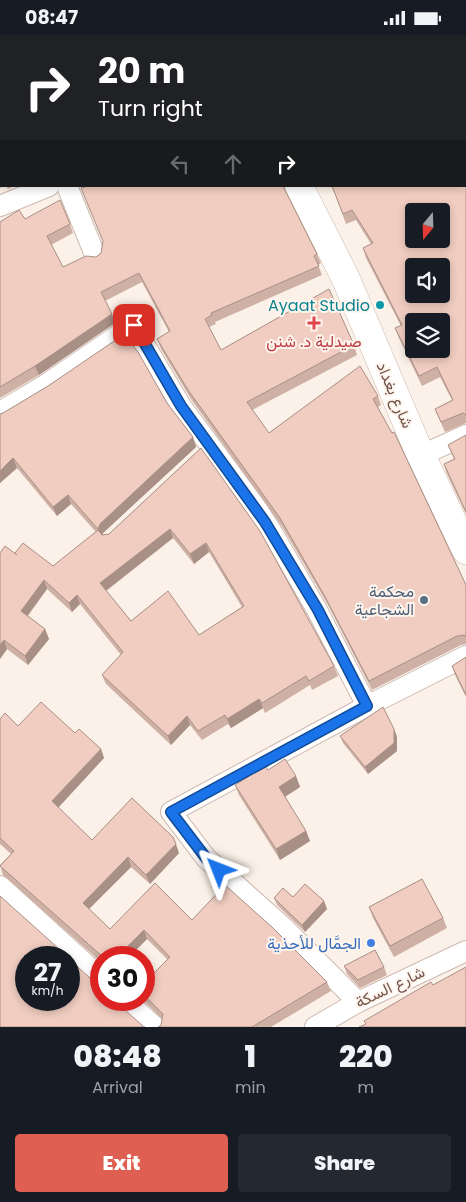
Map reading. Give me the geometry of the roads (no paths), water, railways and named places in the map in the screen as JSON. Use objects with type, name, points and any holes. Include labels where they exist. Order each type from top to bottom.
[{"type":"main road","name":"شارع بغداد","points":[[300,187],[345,277],[422,455],[466,550]]},
{"type":"street","points":[[0,206],[47,187]]},
{"type":"street","points":[[67,187],[95,255]]},
{"type":"street","points":[[0,412],[45,385],[134,325],[181,406],[262,518],[318,610],[367,706]]},
{"type":"street","points":[[422,455],[466,435]]},
{"type":"street","points":[[358,1002],[284,928],[206,858],[171,812],[466,655]]},
{"type":"street","points":[[0,885],[90,968]]},
{"type":"street","name":"شارع السكة","points":[[315,1027],[358,1002],[466,951]]},
{"type":"street","points":[[137,1011],[155,1027]]},
{"type":"place","name":"Ayaat Studio","points":[[380,305]]},
{"type":"place","name":"صيدلية د. شنن","points":[[314,323]]},
{"type":"place","name":"محكمة الشجاعية","points":[[424,600]]},
{"type":"place","name":"الجمَّال للأحذية","points":[[371,943]]}]
